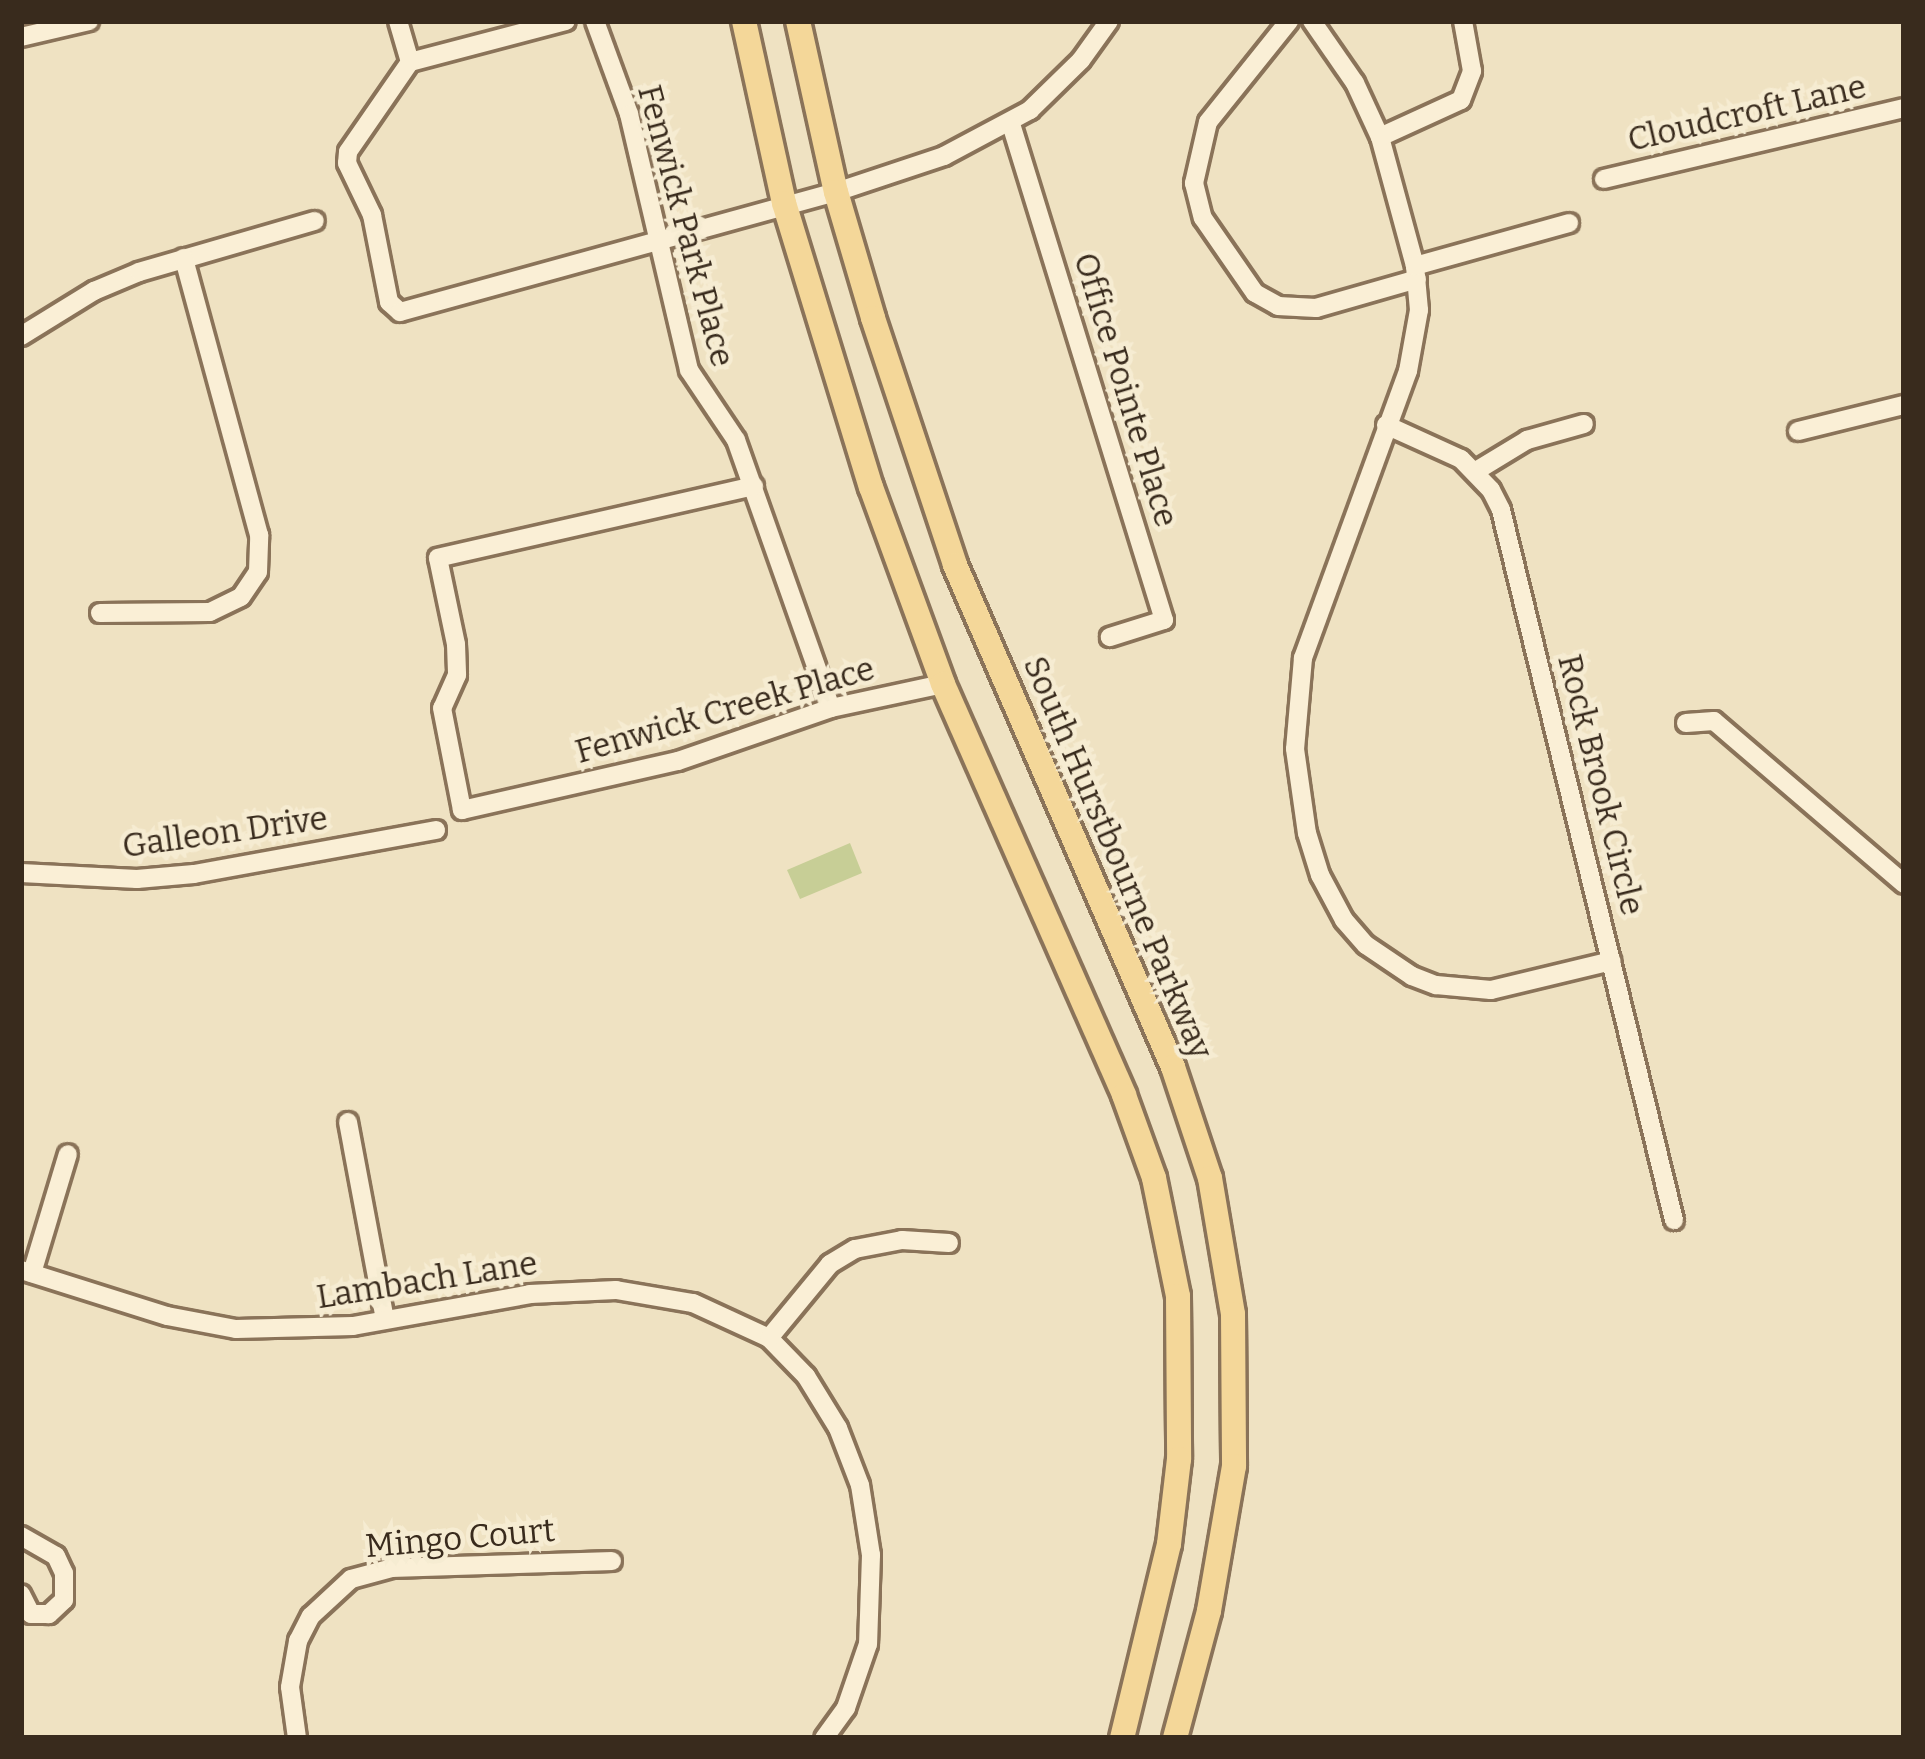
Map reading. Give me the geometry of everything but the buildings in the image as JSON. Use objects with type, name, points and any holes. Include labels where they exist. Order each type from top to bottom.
[{"type":"main road","points":[[744,21],[784,203],[832,373],[944,684],[1124,1095],[1154,1178],[1178,1296],[1182,1391],[1172,1523],[1122,1738]]},
{"type":"main road","name":"South Hurstbourne Parkway","points":[[798,21],[836,192],[955,565],[1173,1067],[1215,1201],[1232,1314],[1234,1466],[1209,1611],[1175,1738]]},
{"type":"street","points":[[21,37],[89,21]]},
{"type":"street","points":[[398,21],[410,62]]},
{"type":"street","points":[[566,21],[410,62],[349,152],[347,163],[372,215],[393,308],[400,312],[836,192],[944,156],[1011,124],[1058,86],[1099,25]]},
{"type":"street","name":"Fenwick Park Place","points":[[595,21],[629,114],[688,370],[736,440],[831,708]]},
{"type":"street","points":[[1289,21],[1208,122],[1194,183],[1203,218],[1255,293],[1278,306],[1316,308],[1569,223]]},
{"type":"street","points":[[1312,21],[1355,83],[1380,137],[1416,272],[1416,341],[1309,635],[1296,704],[1299,791],[1320,874],[1344,920],[1366,945],[1399,969],[1436,985],[1491,990],[1612,961]]},
{"type":"street","points":[[1380,137],[1461,100],[1472,70],[1463,21]]},
{"type":"street","name":"Cloudcroft Lane","points":[[1604,179],[1904,108]]},
{"type":"street","name":"Office Pointe Place","points":[[1011,124],[1164,620],[1110,637]]},
{"type":"street","points":[[21,336],[94,291],[184,258],[315,221]]},
{"type":"street","points":[[100,613],[210,611],[241,597],[258,572],[259,536],[184,258]]},
{"type":"street","points":[[1798,431],[1904,405]]},
{"type":"street","points":[[1386,425],[1448,451],[1476,471],[1527,440],[1584,424]]},
{"type":"street","name":"Rock Brook Circle","points":[[1476,471],[1501,510],[1674,1220]]},
{"type":"street","name":"Fenwick Creek Place","points":[[754,486],[437,558],[456,644],[458,675],[442,708],[461,810],[677,761],[831,708],[944,684]]},
{"type":"street","points":[[1686,723],[1714,721],[1904,884]]},
{"type":"street","name":"Galleon Drive","points":[[21,874],[117,879],[194,874],[436,830]]},
{"type":"street","points":[[348,1122],[385,1320]]},
{"type":"street","points":[[26,1272],[68,1154]]},
{"type":"street","points":[[824,1738],[845,1708],[868,1644],[871,1555],[860,1485],[838,1428],[806,1376],[769,1338],[830,1264],[855,1249],[902,1240],[949,1243]]},
{"type":"street","name":"Lambach Lane","points":[[26,1272],[167,1316],[236,1329],[307,1330],[530,1294],[616,1290],[692,1304],[769,1338]]},
{"type":"street","points":[[21,1594],[31,1614],[49,1614],[64,1600],[64,1573],[56,1556],[45,1546],[23,1547]]},
{"type":"street","name":"Mingo Court","points":[[297,1738],[290,1687],[298,1641],[310,1616],[351,1579],[392,1568],[612,1561]]},
{"type":"green space","points":[[850,843],[862,873],[800,899],[787,870]]}]
